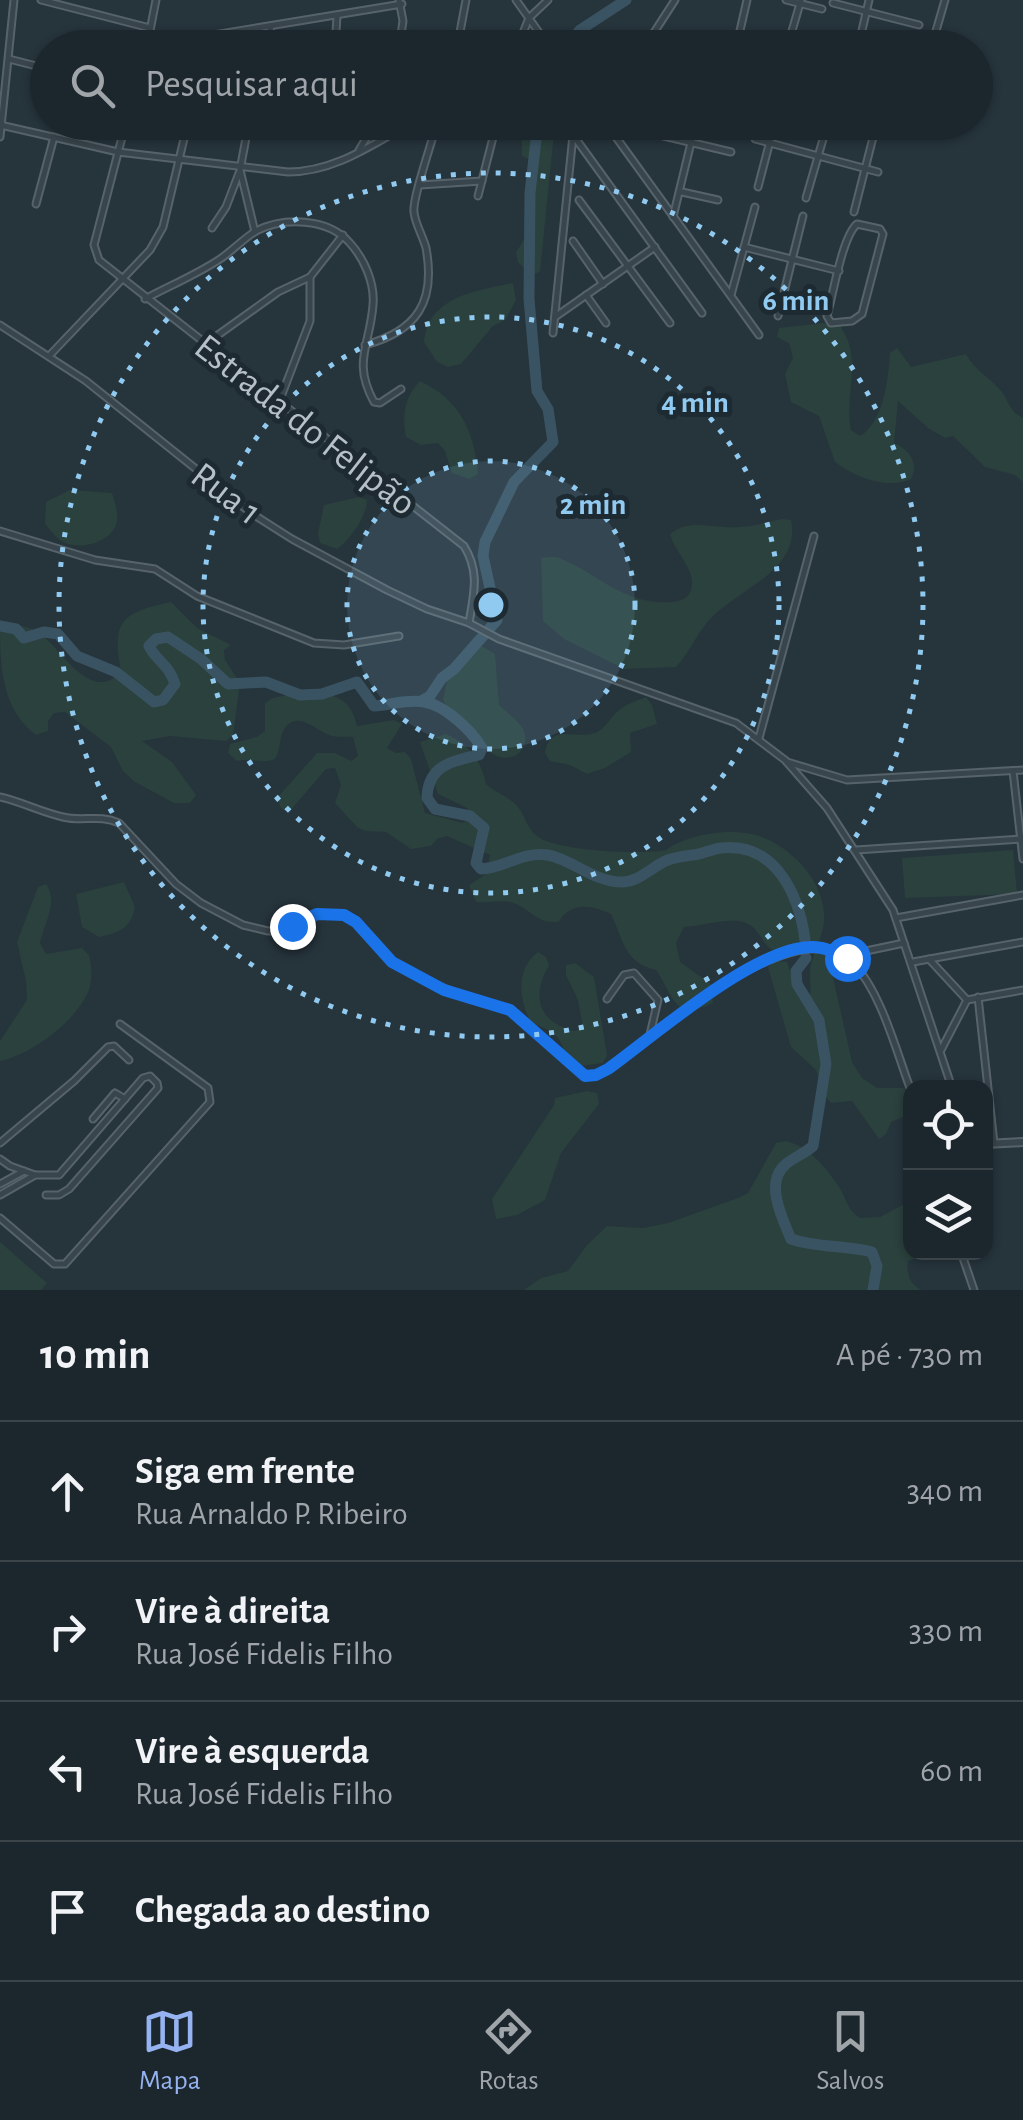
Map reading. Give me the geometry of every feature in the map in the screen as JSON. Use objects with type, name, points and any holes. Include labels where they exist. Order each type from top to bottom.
[{"type":"street","points":[[0,137],[14,0]]},
{"type":"street","points":[[41,0],[150,28],[156,0]]},
{"type":"street","points":[[460,30],[466,0]]},
{"type":"street","points":[[516,0],[537,30]]},
{"type":"street","points":[[524,30],[529,18],[548,0]]},
{"type":"street","points":[[656,30],[675,0]]},
{"type":"street","points":[[740,30],[747,0]]},
{"type":"street","points":[[786,0],[822,9]]},
{"type":"street","points":[[862,30],[869,0]]},
{"type":"street","points":[[937,30],[945,0]]},
{"type":"street","points":[[247,30],[401,2],[402,30]]},
{"type":"street","points":[[792,30],[800,2]]},
{"type":"street","points":[[833,3],[919,25]]},
{"type":"street","points":[[336,30],[337,16]]},
{"type":"street","points":[[270,30],[271,26]]},
{"type":"street","points":[[9,59],[30,64]]},
{"type":"street","points":[[1,125],[30,132]]},
{"type":"street","points":[[36,204],[53,140]]},
{"type":"street","points":[[67,140],[118,152],[241,168],[310,172],[358,154],[382,140]]},
{"type":"street","points":[[118,152],[121,140]]},
{"type":"street","points":[[50,356],[148,252],[162,227],[184,140]]},
{"type":"street","points":[[212,228],[241,168],[246,140]]},
{"type":"street","points":[[358,154],[366,140]]},
{"type":"street","points":[[364,345],[405,328],[422,308],[429,291],[426,249],[412,208],[433,140]]},
{"type":"street","points":[[478,196],[492,140]]},
{"type":"street","points":[[554,333],[573,140]]},
{"type":"street","points":[[578,140],[702,313]]},
{"type":"street","points":[[618,140],[759,334]]},
{"type":"street","points":[[675,140],[731,152]]},
{"type":"street","points":[[673,217],[691,140]]},
{"type":"street","points":[[758,140],[878,172]]},
{"type":"street","points":[[758,186],[770,140]]},
{"type":"street","points":[[806,198],[823,140]]},
{"type":"street","points":[[854,212],[873,140]]},
{"type":"street","name":"Estrada do Felipão","points":[[118,152],[94,245],[99,260],[464,546],[474,563],[472,624]]},
{"type":"street","points":[[241,168],[255,232]]},
{"type":"street","points":[[420,185],[482,181]]},
{"type":"street","points":[[681,192],[718,200]]},
{"type":"street","points":[[580,200],[670,323]]},
{"type":"street","points":[[730,295],[755,207]]},
{"type":"street","points":[[778,316],[803,216]]},
{"type":"street","points":[[145,299],[220,259],[255,232],[299,221],[320,225],[344,236],[366,268],[374,304],[361,361],[374,402],[380,403],[401,389]]},
{"type":"street","points":[[854,226],[882,231],[862,314],[852,322],[831,323],[828,316],[839,271],[854,226]]},
{"type":"street","points":[[204,345],[278,292],[310,277],[344,236]]},
{"type":"street","points":[[573,241],[604,285]]},
{"type":"street","points":[[555,317],[655,247]]},
{"type":"street","points":[[744,247],[839,271]]},
{"type":"street","points":[[279,402],[310,321],[310,277]]},
{"type":"street","points":[[586,296],[606,323]]},
{"type":"street","name":"Rua 1","points":[[0,325],[50,356],[251,512],[292,539],[386,590],[472,624]]},
{"type":"street","points":[[0,531],[95,560],[155,569],[197,596],[314,643],[344,646],[399,636]]},
{"type":"street","points":[[758,738],[814,536]]},
{"type":"street","points":[[472,624],[499,638],[736,723],[785,760],[827,808],[896,918],[950,1080]]},
{"type":"street","points":[[785,760],[847,780],[1023,770]]},
{"type":"street","points":[[1014,771],[1023,860]]},
{"type":"street","points":[[0,797],[28,803],[60,817],[107,818],[119,823],[176,884],[201,903],[243,925],[280,932],[317,914],[344,915],[356,922],[392,962],[444,990],[510,1010],[585,1076],[608,1069],[746,970],[773,958],[811,947],[844,956],[905,942]]},
{"type":"street","points":[[856,850],[1022,839]]},
{"type":"street","points":[[896,918],[1023,895]]},
{"type":"street","points":[[912,962],[1023,942]]},
{"type":"street","points":[[844,956],[861,973],[885,1021],[907,1080]]},
{"type":"street","points":[[929,959],[967,1000]]},
{"type":"street","points":[[607,998],[624,975],[634,973],[658,1000],[649,1039]]},
{"type":"street","points":[[941,1050],[967,1000],[1023,990]]},
{"type":"street","points":[[978,997],[985,1080]]},
{"type":"street","points":[[0,1218],[54,1264],[66,1264],[211,1098],[208,1088],[120,1024]]},
{"type":"street","points":[[0,1143],[74,1081],[108,1046],[114,1046],[129,1060]]},
{"type":"street","points":[[0,1159],[35,1175],[59,1175],[146,1076],[157,1083],[158,1088],[85,1172],[59,1195],[46,1195]]},
{"type":"street","points":[[94,1119],[115,1092],[125,1099]]},
{"type":"street","points":[[104,1125],[116,1137]]},
{"type":"street","points":[[993,1145],[1023,1142]]},
{"type":"street","points":[[73,1161],[85,1172]]},
{"type":"street","points":[[0,1184],[24,1171]]},
{"type":"street","points":[[0,1195],[35,1175]]},
{"type":"street","points":[[964,1260],[974,1290]]},
{"type":"green space","points":[[522,140],[553,140],[540,272],[531,275],[518,262],[516,252],[531,220],[534,196],[531,160],[522,156]]},
{"type":"green space","points":[[513,283],[516,300],[505,320],[493,326],[461,364],[448,367],[437,362],[424,342],[434,315],[469,293]]},
{"type":"green space","points":[[823,323],[841,327],[851,352],[851,430],[860,436],[875,421],[883,399],[890,353],[897,348],[911,367],[966,354],[1023,418],[1023,482],[1015,475],[985,467],[953,436],[945,438],[928,428],[898,401],[894,443],[912,458],[911,479],[892,483],[872,480],[835,462],[819,416],[791,402],[785,374],[793,358],[789,343],[777,337],[779,328]]},
{"type":"green space","points":[[420,381],[445,397],[462,418],[473,444],[478,474],[469,479],[452,473],[438,443],[421,445],[406,437],[406,407]]},
{"type":"green space","points":[[70,490],[112,493],[117,519],[106,538],[92,544],[70,544],[45,524],[46,502]]},
{"type":"green space","points":[[359,497],[367,500],[366,506],[347,540],[337,549],[320,543],[318,533],[324,505]]},
{"type":"green space","points":[[791,520],[792,537],[779,564],[713,616],[676,667],[624,669],[564,639],[543,621],[541,558],[561,559],[627,595],[655,602],[676,601],[689,595],[692,578],[670,534],[686,526],[741,527]]},
{"type":"green space","points":[[171,602],[197,628],[231,645],[224,650],[225,660],[240,683],[233,735],[226,741],[170,736],[142,741],[172,762],[196,795],[190,803],[174,803],[135,782],[123,771],[111,747],[65,712],[54,713],[48,721],[48,731],[36,735],[15,712],[2,668],[0,620],[38,632],[87,678],[98,682],[110,680],[121,671],[118,640],[124,621],[142,610]]},
{"type":"green space","points":[[475,642],[495,654],[499,705],[525,733],[522,750],[512,757],[500,757],[475,741],[443,700],[449,671],[473,654]]},
{"type":"green space","points":[[307,691],[346,703],[357,726],[394,720],[402,724],[387,748],[405,752],[411,759],[425,813],[463,823],[470,817],[467,808],[438,794],[420,742],[446,734],[473,754],[486,784],[515,804],[532,831],[551,842],[621,852],[666,850],[698,836],[725,832],[762,837],[802,865],[820,893],[824,925],[819,941],[782,952],[773,950],[749,925],[738,921],[684,927],[676,943],[680,962],[711,984],[713,1003],[690,1010],[682,1008],[656,970],[631,956],[611,914],[581,907],[552,922],[511,902],[476,902],[469,885],[486,874],[490,855],[447,836],[431,846],[411,849],[386,832],[357,827],[335,803],[341,785],[335,768],[326,769],[289,812],[281,808],[277,798],[317,753],[335,753],[351,761],[358,756],[353,737],[332,736],[302,721],[290,723],[283,731],[275,759],[237,761],[228,753],[230,744],[265,731],[265,703]]},
{"type":"green space","points":[[646,697],[657,724],[630,733],[631,752],[605,768],[587,774],[550,761],[545,753],[552,738],[595,733],[621,709]]},
{"type":"green space","points":[[1013,850],[1017,894],[905,898],[902,858]]},
{"type":"green space","points":[[124,882],[135,907],[127,925],[99,937],[82,927],[76,894]]},
{"type":"green space","points":[[46,884],[51,905],[40,943],[46,954],[82,948],[89,955],[90,985],[81,1005],[62,1026],[24,1052],[0,1061],[0,1041],[27,1000],[17,942],[38,887]]},
{"type":"green space","points":[[818,947],[828,955],[852,1062],[862,1078],[877,1088],[903,1088],[903,1117],[891,1122],[879,1139],[852,1101],[831,1103],[816,1070],[791,1047],[768,967],[776,961],[787,962],[806,1007],[813,956]]},
{"type":"green space","points":[[538,952],[546,957],[549,966],[540,990],[541,1006],[550,1020],[560,1026],[574,1031],[583,1028],[566,965],[575,963],[594,977],[607,1055],[603,1063],[573,1067],[555,1035],[530,1021],[523,1003],[522,975]]},
{"type":"green space","points":[[587,1091],[597,1093],[599,1104],[561,1153],[545,1200],[517,1215],[496,1219],[492,1199],[555,1098]]},
{"type":"green space","points":[[786,1141],[809,1152],[860,1218],[880,1217],[903,1205],[903,1260],[911,1260],[908,1261],[910,1278],[921,1290],[524,1290],[541,1278],[568,1271],[607,1226],[643,1228],[668,1223],[748,1193],[776,1143]]},
{"type":"green space","points":[[0,1242],[47,1283],[41,1290],[0,1290]]},
{"type":"waterway","points":[[580,30],[626,0]]},
{"type":"waterway","points":[[421,701],[430,696],[497,620],[483,556],[485,542],[514,482],[553,442],[548,409],[537,391],[529,299],[530,193],[536,140]]},
{"type":"waterway","points":[[0,626],[16,629],[24,638],[44,632],[58,634],[77,656],[116,672],[154,702],[163,700],[175,684],[149,646],[156,639],[168,637],[201,659],[228,684],[266,682],[300,695],[322,694],[357,682],[374,706],[412,701],[432,704],[457,720],[482,748],[479,755],[437,771],[427,798],[435,809],[470,816],[484,828],[476,863],[481,869],[539,854],[566,861],[610,881],[627,882],[672,859],[721,848],[740,848],[770,862],[781,875],[797,905],[805,940]]},
{"type":"waterway","points":[[806,958],[796,971],[797,984],[819,1020],[826,1064],[813,1146],[780,1172],[776,1180],[777,1200],[791,1239],[872,1252],[877,1266],[873,1290]]},
{"type":"route","points":[[292,926],[317,914],[344,915],[356,922],[392,962],[444,990],[510,1010],[585,1076],[608,1069],[746,970],[799,948],[822,948],[847,958]]}]
